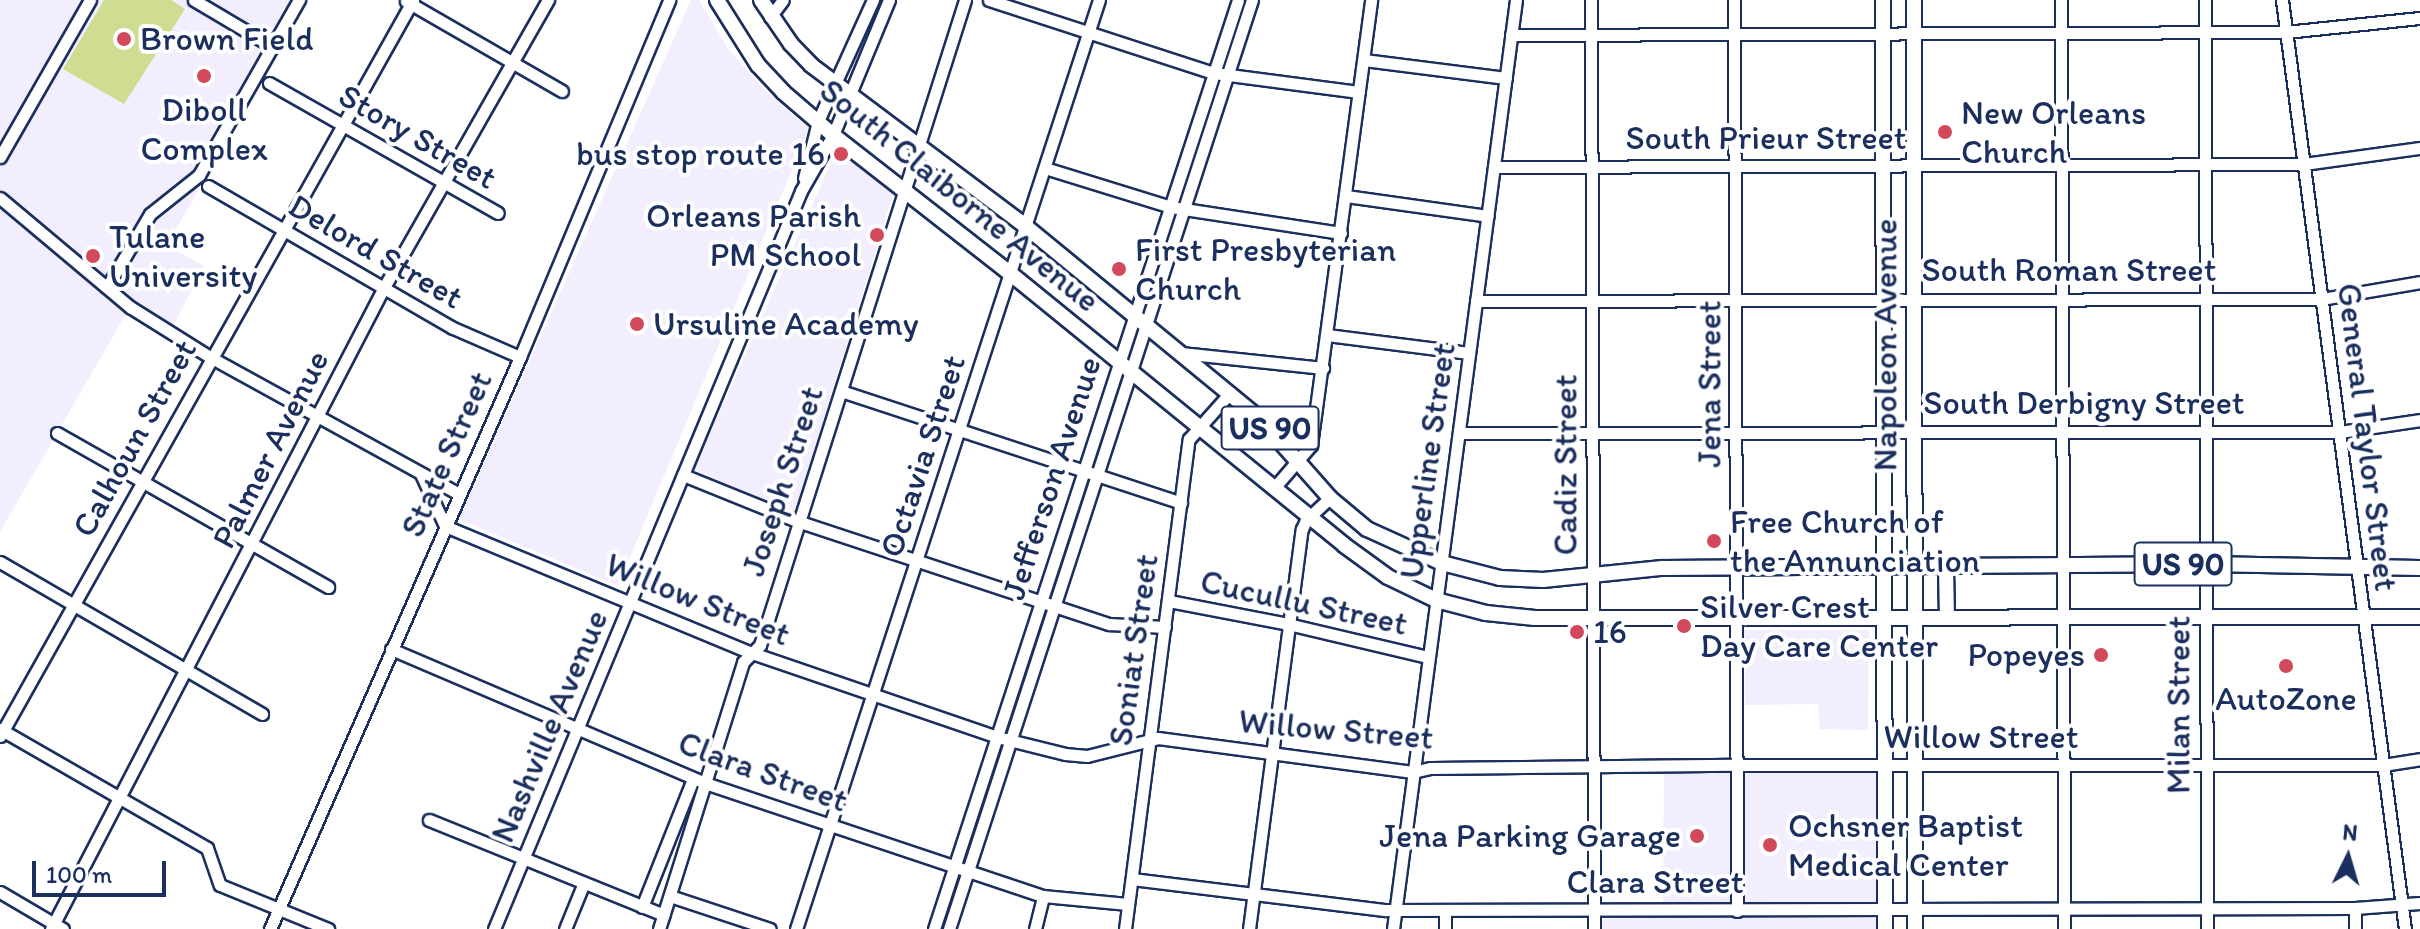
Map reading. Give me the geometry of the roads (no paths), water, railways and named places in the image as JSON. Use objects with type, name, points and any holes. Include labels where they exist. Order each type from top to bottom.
[{"type":"main road","name":"South Claiborne Avenue","points":[[717,0],[758,65],[783,92],[833,135],[1388,577],[1436,600],[1465,609],[1512,617],[2420,617]]},
{"type":"main road","name":"South Claiborne Avenue","points":[[761,0],[770,17],[811,65],[920,144],[1230,393],[1261,420],[1330,498],[1367,529],[1442,563],[1500,578],[1543,580],[1662,568],[2206,564],[2420,568]]},
{"type":"main road","name":"Napoleon Avenue","points":[[1883,0],[1885,929]]},
{"type":"main road","name":"Napoleon Avenue","points":[[1914,0],[1915,929]]},
{"type":"main road","points":[[1946,567],[1947,617]]},
{"type":"street","points":[[0,157],[90,0]]},
{"type":"street","points":[[194,0],[273,47]]},
{"type":"street","points":[[107,287],[150,214],[199,175],[299,0]]},
{"type":"street","name":"Palmer Avenue","points":[[56,927],[383,289],[548,0]]},
{"type":"street","name":"State Street","points":[[270,929],[520,357],[669,0]]},
{"type":"street","points":[[770,17],[783,0]]},
{"type":"street","name":"Nashville Avenue","points":[[801,191],[818,121],[873,0]]},
{"type":"street","name":"Nashville Avenue","points":[[494,929],[801,191],[833,135],[889,0]]},
{"type":"street","name":"Joseph Street","points":[[659,929],[743,662],[760,645],[965,0]]},
{"type":"street","points":[[989,0],[1214,73],[1359,92]]},
{"type":"street","name":"Octavia Street","points":[[796,929],[1099,0]]},
{"type":"street","name":"Jefferson Avenue","points":[[934,929],[961,869],[1010,740],[1098,476],[1147,325],[1214,73],[1238,0]]},
{"type":"street","name":"Jefferson Avenue","points":[[949,929],[961,869],[997,737],[1040,602],[1135,315],[1228,74],[1252,0]]},
{"type":"street","points":[[1274,488],[1311,445],[1371,0]]},
{"type":"street","name":"Upperline Street","points":[[1393,929],[1516,0]]},
{"type":"street","name":"Cadiz Street","points":[[1591,0],[1594,929]]},
{"type":"street","name":"Jena Street","points":[[1734,0],[1737,911]]},
{"type":"street","points":[[2061,0],[2064,929]]},
{"type":"street","name":"Milan Street","points":[[2205,0],[2207,929]]},
{"type":"street","name":"General Taylor Street","points":[[2282,0],[2405,929]]},
{"type":"street","points":[[410,1],[562,91]]},
{"type":"street","name":"Calhoun Street","points":[[1,732],[410,1]]},
{"type":"street","points":[[1511,35],[2286,32],[2420,18]]},
{"type":"street","points":[[1364,60],[1506,78]]},
{"type":"street","name":"Story Street","points":[[269,83],[498,213]]},
{"type":"street","name":"South Prieur Street","points":[[1494,167],[2304,164],[2420,148]]},
{"type":"street","points":[[1045,168],[1177,208],[1341,233]]},
{"type":"street","name":"Delord Street","points":[[208,186],[453,328],[520,357]]},
{"type":"street","points":[[1346,196],[1488,216]]},
{"type":"street","points":[[0,198],[130,307],[210,357],[459,494]]},
{"type":"street","name":"South Roman Street","points":[[1476,301],[2322,299],[2420,282]]},
{"type":"street","points":[[1327,335],[1469,353]]},
{"type":"street","points":[[1181,353],[1323,368]]},
{"type":"street","points":[[841,391],[1181,503]]},
{"type":"street","name":"Soniat Street","points":[[1125,929],[1189,439],[1230,393]]},
{"type":"street","name":"South Derbigny Street","points":[[1459,433],[2340,432],[2420,420]]},
{"type":"street","points":[[57,433],[328,587]]},
{"type":"street","points":[[421,474],[445,526]]},
{"type":"street","name":"Cucullu Street","points":[[683,475],[797,521],[1054,607],[1121,627],[1165,627]]},
{"type":"street","points":[[1249,929],[1302,529],[1310,516],[1330,498]]},
{"type":"street","name":"Willow Street","points":[[445,526],[752,653],[997,737],[1087,756],[1158,738],[1413,772],[1431,768],[1735,765],[2383,765],[2420,759]]},
{"type":"street","points":[[0,562],[262,714]]},
{"type":"street","name":"Cucullu Street","points":[[1169,601],[1288,624],[1428,657]]},
{"type":"street","name":"Clara Street","points":[[391,649],[693,779],[1043,896],[1128,904]]},
{"type":"street","points":[[1,732],[207,848],[220,885],[328,929]]},
{"type":"street","points":[[642,907],[693,779]]},
{"type":"street","points":[[429,820],[583,885],[664,915]]},
{"type":"street","name":"Clara Street","points":[[1132,879],[1395,910],[1445,911],[2355,908],[2402,907],[2420,903]]},
{"type":"street","points":[[565,929],[583,885]]},
{"type":"street","points":[[0,892],[56,927]]},
{"type":"street","points":[[670,896],[770,929]]},
{"type":"street","points":[[1035,929],[1043,896]]},
{"type":"street","points":[[2355,908],[2355,929]]},
{"type":"street","points":[[1445,911],[1445,929]]},
{"type":"place","name":"Brown Field","points":[[124,39]]},
{"type":"place","name":"Diboll Complex","points":[[204,76]]},
{"type":"place","name":"New Orleans Church","points":[[1945,132]]},
{"type":"place","name":"bus stop route 16","points":[[841,154]]},
{"type":"place","name":"Orleans Parish PM School","points":[[877,235]]},
{"type":"place","name":"Tulane University","points":[[93,256]]},
{"type":"place","name":"First Presbyterian Church","points":[[1119,269]]},
{"type":"place","name":"Ursuline Academy","points":[[637,324]]},
{"type":"place","name":"Free Church of the Annunciation","points":[[1714,541]]},
{"type":"place","name":"Silver Crest Day Care Center","points":[[1684,626]]},
{"type":"place","name":"16","points":[[1577,632]]},
{"type":"place","name":"Popeyes","points":[[2101,655]]},
{"type":"place","name":"AutoZone","points":[[2286,666]]},
{"type":"place","name":"Jena Parking Garage","points":[[1697,836]]},
{"type":"place","name":"Ochsner Baptist Medical Center","points":[[1770,845]]}]
